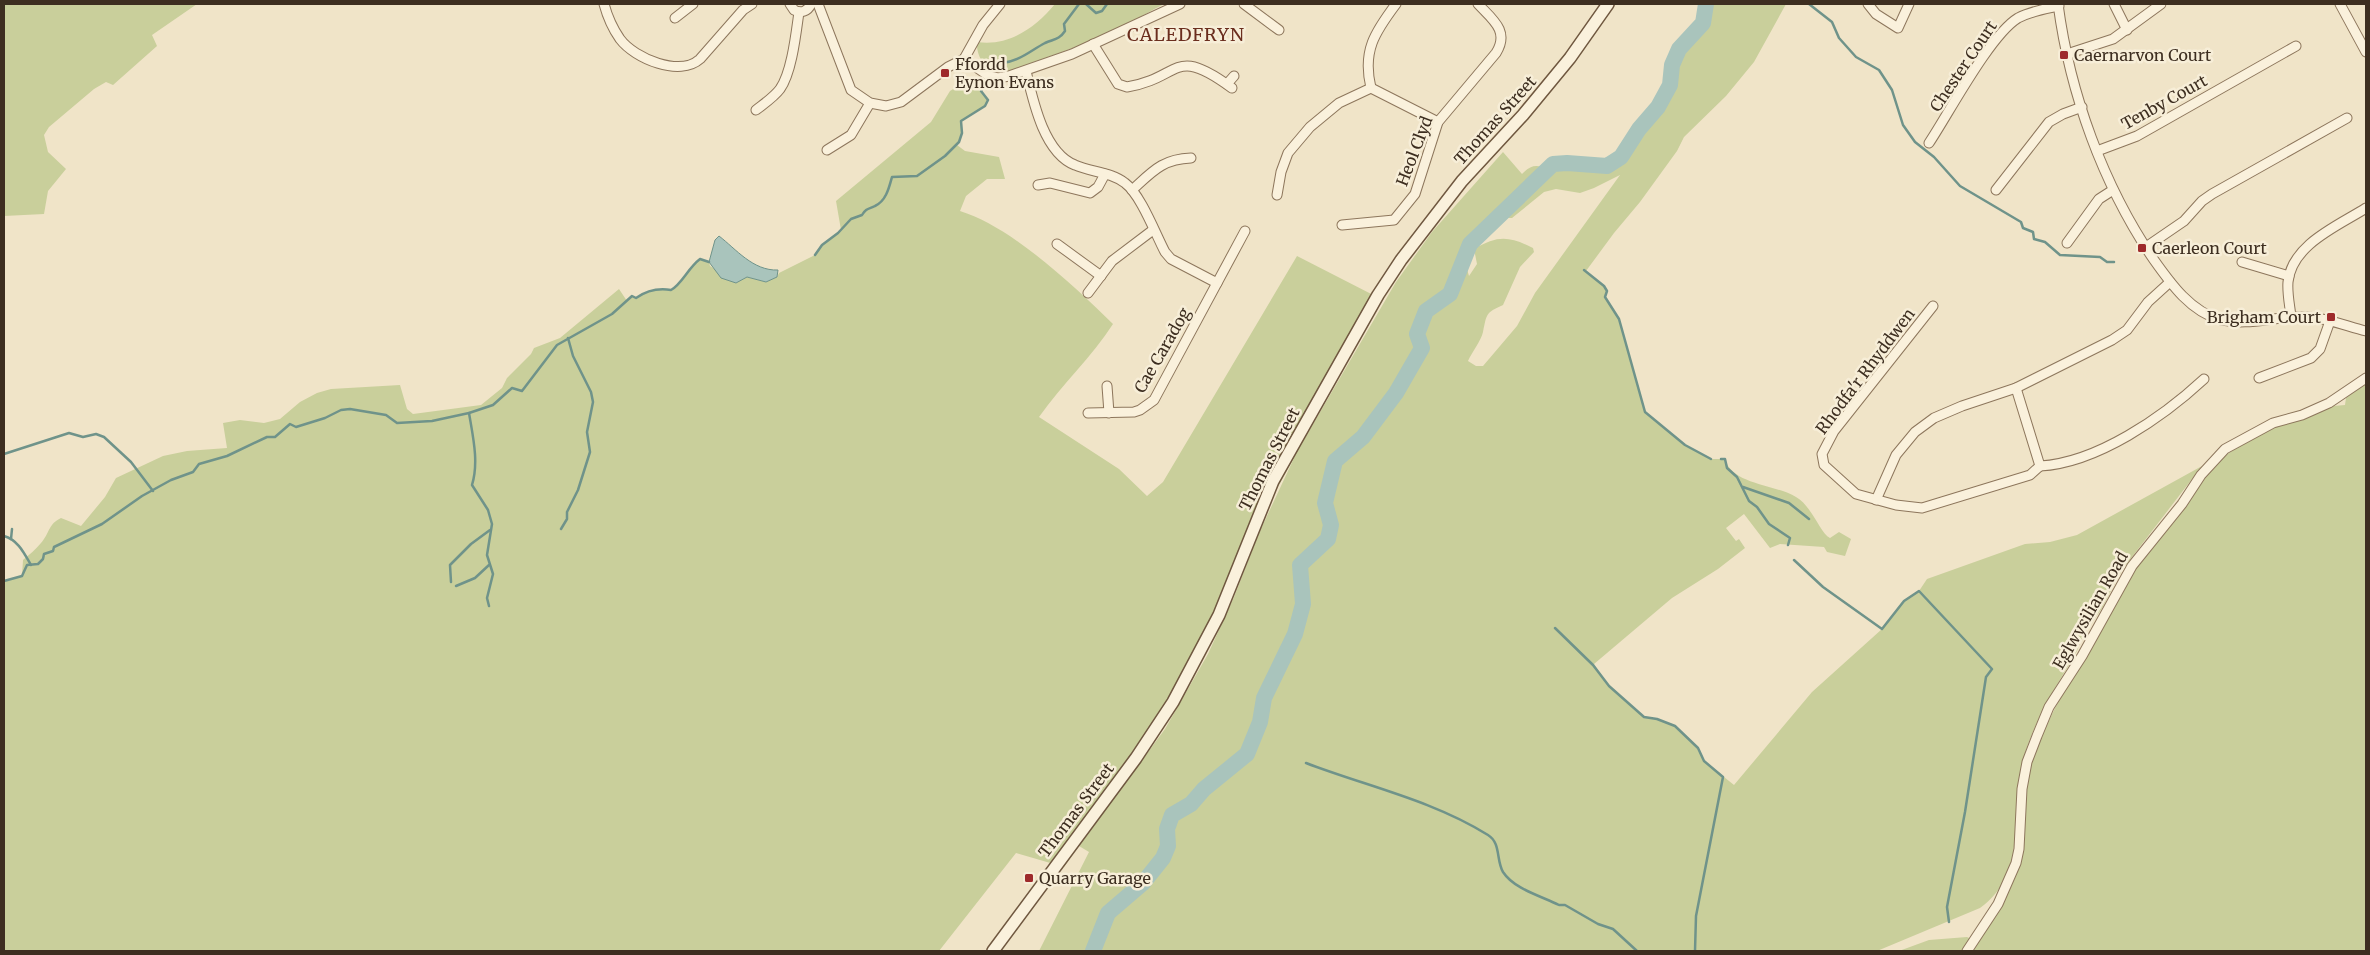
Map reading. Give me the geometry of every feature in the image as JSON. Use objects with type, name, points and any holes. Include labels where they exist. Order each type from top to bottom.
[{"type":"main road","name":"Thomas Street","points":[[994,951],[1136,758],[1173,702],[1219,615],[1273,481],[1378,295],[1401,260],[1462,181],[1523,115],[1564,65],[1608,4]]},
{"type":"street","points":[[604,4],[620,39],[630,49],[668,66],[682,68],[697,62],[743,10],[752,4]]},
{"type":"street","points":[[674,18],[693,4]]},
{"type":"street","points":[[790,4],[791,8],[806,9],[824,18]]},
{"type":"street","points":[[818,4],[851,90],[870,103],[886,106],[901,102],[924,83],[964,59],[984,25],[1000,4]]},
{"type":"street","points":[[964,59],[993,77],[1004,78],[1092,44],[1180,4]]},
{"type":"street","points":[[1244,4],[1279,30]]},
{"type":"street","points":[[1371,88],[1369,48],[1378,30],[1396,4]]},
{"type":"street","name":"Heol Clyd","points":[[1342,225],[1394,220],[1414,194],[1438,122],[1496,53],[1501,44],[1502,34],[1499,26],[1478,4]]},
{"type":"street","points":[[1868,4],[1876,14],[1898,28],[1909,4]]},
{"type":"street","points":[[2114,4],[2127,30]]},
{"type":"street","points":[[2067,54],[2102,44],[2127,30],[2161,4]]},
{"type":"street","points":[[2340,4],[2366,52]]},
{"type":"street","points":[[2059,5],[2067,54],[2082,108],[2097,151],[2113,190],[2146,248],[2170,282],[2190,303],[2205,313],[2221,320],[2248,322],[2291,317],[2311,317],[2366,331]]},
{"type":"street","name":"Chester Court","points":[[1929,143],[1989,49],[2004,29],[2028,14],[2059,5]]},
{"type":"street","points":[[756,110],[774,96],[784,83],[795,38],[806,9]]},
{"type":"street","points":[[1092,44],[1118,84],[1127,88],[1184,65],[1200,67],[1230,86],[1234,76]]},
{"type":"street","name":"Tenby Court","points":[[2097,151],[2137,136],[2296,46]]},
{"type":"street","points":[[1026,71],[1034,102],[1056,152],[1074,165],[1118,179],[1132,190],[1171,259],[1216,283]]},
{"type":"street","points":[[1371,88],[1438,122]]},
{"type":"street","points":[[1277,195],[1281,172],[1288,153],[1310,127],[1339,103],[1371,88]]},
{"type":"street","points":[[827,150],[851,135],[870,103]]},
{"type":"street","points":[[1996,190],[2049,122],[2063,114],[2082,108]]},
{"type":"street","points":[[2146,248],[2184,221],[2202,201],[2212,194],[2347,118]]},
{"type":"street","points":[[1132,190],[1162,164],[1175,159],[1191,158]]},
{"type":"street","points":[[1038,185],[1050,183],[1090,193],[1098,187],[1105,174]]},
{"type":"street","points":[[2067,243],[2099,199],[2113,190]]},
{"type":"street","points":[[2291,317],[2290,276],[2296,258],[2308,245],[2366,208]]},
{"type":"street","points":[[1088,293],[1119,255],[1154,230]]},
{"type":"street","name":"Cae Caradog","points":[[1088,413],[1134,412],[1154,400],[1245,231]]},
{"type":"street","points":[[1056,244],[1101,276]]},
{"type":"street","points":[[2242,262],[2290,276]]},
{"type":"street","points":[[1876,500],[1896,455],[1915,432],[1934,418],[1962,406],[2016,388],[2119,335],[2135,320],[2148,302],[2170,282]]},
{"type":"street","name":"Rhodfa'r Rhyddwen","points":[[1933,306],[1834,432],[1822,454],[1824,466],[1840,482],[1856,494],[1876,500],[1922,508],[2020,479],[2035,472],[2040,466]]},
{"type":"street","points":[[2259,378],[2317,354],[2330,321]]},
{"type":"street","name":"Eglwysilian Road","points":[[1967,951],[1998,904],[2016,863],[2019,850],[2022,789],[2027,762],[2049,707],[2082,656],[2132,566],[2182,504],[2201,474],[2225,449],[2256,430],[2329,403],[2366,378]]},
{"type":"street","points":[[2016,388],[2040,466],[2060,465],[2077,460],[2122,438],[2177,404],[2204,379]]},
{"type":"street","points":[[1107,386],[1109,412]]},
{"type":"green space","points":[[4,4],[197,4],[152,35],[157,46],[113,85],[106,82],[94,89],[49,127],[44,135],[48,152],[66,169],[48,191],[44,214],[4,216]]},
{"type":"green space","points":[[1055,4],[1164,4],[1107,34],[1012,70],[998,72],[983,63],[978,53],[977,42],[989,43],[1000,41],[1021,34]]},
{"type":"green space","points":[[1706,4],[1786,4],[1754,62],[1726,96],[1684,137],[1677,151],[1640,202],[1586,271],[1604,286],[1607,291],[1605,297],[1619,319],[1645,412],[1685,445],[1711,459],[1725,459],[1729,468],[1736,474],[1755,483],[1787,493],[1802,501],[1830,538],[1839,532],[1851,539],[1845,556],[1827,552],[1824,547],[1780,544],[1770,548],[1744,514],[1726,528],[1736,541],[1739,539],[1745,548],[1718,569],[1672,598],[1594,664],[1609,686],[1644,717],[1657,719],[1675,726],[1698,748],[1704,761],[1734,785],[1812,692],[1882,629],[1904,601],[1919,591],[1927,579],[2025,544],[2050,542],[2077,535],[2202,466],[2122,570],[2039,717],[2023,760],[2019,779],[2012,859],[2006,877],[1996,894],[1980,908],[1877,951],[1039,951],[1089,852],[1079,846],[1165,729],[1208,654],[1234,597],[1259,533],[1295,456],[1267,507],[1173,711],[1064,867],[1016,853],[939,951],[4,951],[4,581],[22,576],[23,560],[41,543],[57,520],[61,518],[81,526],[105,497],[116,478],[163,456],[187,451],[227,448],[223,423],[240,420],[264,423],[280,419],[300,402],[317,393],[331,389],[400,385],[407,409],[413,414],[481,405],[502,388],[507,378],[531,354],[534,348],[560,338],[619,289],[627,301],[632,296],[636,298],[653,291],[671,290],[700,259],[709,262],[710,266],[736,283],[747,277],[766,282],[777,277],[779,273],[815,255],[822,245],[841,230],[836,201],[931,122],[950,91],[966,81],[973,83],[988,100],[985,106],[961,121],[962,133],[957,145],[965,151],[999,157],[1005,179],[987,179],[966,196],[960,211],[980,219],[1021,244],[1061,276],[1113,324],[1096,348],[1039,417],[1119,469],[1147,496],[1163,482],[1297,256],[1381,299],[1302,443],[1396,282],[1432,232],[1503,152],[1522,174],[1531,167],[1540,166],[1548,169],[1553,164],[1567,163],[1607,166],[1621,157],[1639,129],[1658,107],[1670,85],[1672,65],[1679,49],[1703,23]],"holes":[[[1620,175],[1535,293],[1517,326],[1483,366],[1476,366],[1468,361],[1482,335],[1488,315],[1503,305],[1520,267],[1534,252],[1533,248],[1510,239],[1490,241],[1474,249],[1477,264],[1469,276],[1464,259],[1470,244],[1496,218],[1512,218],[1544,192],[1556,189],[1580,193]]]},
{"type":"green space","points":[[2366,383],[2366,951],[1972,951],[2010,888],[2029,766],[2037,746],[2055,708],[2131,574],[2215,463],[2249,439],[2271,427],[2333,406],[2345,405],[2346,398]]},
{"type":"green space","points":[[1967,937],[1971,939],[1965,951],[1899,951],[1929,940]]},
{"type":"water","points":[[719,236],[753,263],[761,267],[778,270],[777,277],[766,282],[747,277],[736,283],[721,278],[709,262],[715,240]]},
{"type":"waterway","points":[[996,70],[1002,63],[1020,58],[1061,36],[1065,31],[1064,24],[1079,4]]},
{"type":"waterway","points":[[1086,4],[1096,13],[1102,11],[1107,4]]},
{"type":"waterway","points":[[1093,951],[1108,913],[1143,883],[1163,858],[1168,846],[1167,829],[1172,815],[1191,804],[1204,789],[1247,754],[1260,722],[1264,698],[1295,634],[1303,604],[1300,565],[1328,539],[1331,525],[1325,503],[1335,461],[1363,437],[1396,393],[1422,348],[1417,334],[1426,311],[1450,294],[1470,244],[1553,164],[1567,163],[1607,166],[1621,157],[1639,129],[1658,107],[1670,85],[1672,65],[1679,49],[1703,23],[1706,4]]},
{"type":"waterway","points":[[1809,4],[1832,22],[1839,38],[1856,57],[1879,70],[1892,90],[1903,125],[1915,142],[1934,157],[1960,186],[2021,222],[2023,228],[2033,232],[2034,239],[2045,242],[2060,255],[2100,257],[2107,262],[2114,262]]},
{"type":"waterway","points":[[815,255],[822,245],[838,233],[851,219],[862,215],[866,210],[882,201],[892,177],[917,176],[945,156],[959,142],[962,133],[961,121],[985,106],[988,100],[981,91],[987,83]]},
{"type":"waterway","points":[[4,581],[22,576],[27,565],[38,564],[43,559],[44,554],[53,551],[54,547],[102,524],[142,496],[171,480],[193,472],[199,464],[227,456],[267,437],[275,437],[290,424],[296,427],[325,418],[341,410],[350,409],[386,415],[397,423],[432,421],[469,413],[493,405],[512,388],[522,391],[557,345],[612,314],[632,296],[636,298],[653,291],[671,290],[700,259],[709,262]]},
{"type":"waterway","points":[[1584,270],[1604,286],[1607,291],[1605,297],[1619,319],[1645,412],[1685,445],[1711,459]]},
{"type":"waterway","points":[[561,529],[567,519],[567,512],[578,490],[590,452],[587,432],[593,402],[591,392],[573,356],[568,338]]},
{"type":"waterway","points":[[469,413],[475,458],[472,485],[488,510],[492,524],[487,555],[493,574],[487,598],[489,606]]},
{"type":"waterway","points":[[4,454],[69,433],[83,437],[96,434],[104,437],[131,462],[153,491]]},
{"type":"waterway","points":[[1721,459],[1725,459],[1727,468],[1737,477],[1749,501],[1757,507],[1769,524],[1790,538],[1788,545]]},
{"type":"waterway","points":[[1743,487],[1789,503],[1809,519]]},
{"type":"waterway","points":[[11,539],[12,529]]},
{"type":"waterway","points":[[451,582],[450,565],[471,544],[490,530]]},
{"type":"waterway","points":[[4,536],[17,544],[31,565]]},
{"type":"waterway","points":[[1794,560],[1823,587],[1882,629],[1904,601],[1919,591],[1992,669],[1986,677],[1965,812],[1947,907],[1949,922]]},
{"type":"waterway","points":[[456,586],[475,578],[489,565]]},
{"type":"waterway","points":[[1555,628],[1593,665],[1609,686],[1644,717],[1657,719],[1675,726],[1698,748],[1704,761],[1723,777],[1696,916],[1695,951]]},
{"type":"waterway","points":[[1306,763],[1398,794],[1467,823],[1492,838],[1497,847],[1503,872],[1514,883],[1528,892],[1559,905],[1565,905],[1598,924],[1613,929],[1637,951]]},
{"type":"place","name":"Caernarvon Court","points":[[2064,55]]},
{"type":"place","name":"Ffordd Eynon Evans","points":[[945,73]]},
{"type":"place","name":"Caerleon Court","points":[[2142,248]]},
{"type":"place","name":"Brigham Court","points":[[2331,317]]},
{"type":"place","name":"Quarry Garage","points":[[1029,878]]},
{"type":"district","name":"CALEDFRYN","points":[[1186,35]]}]
